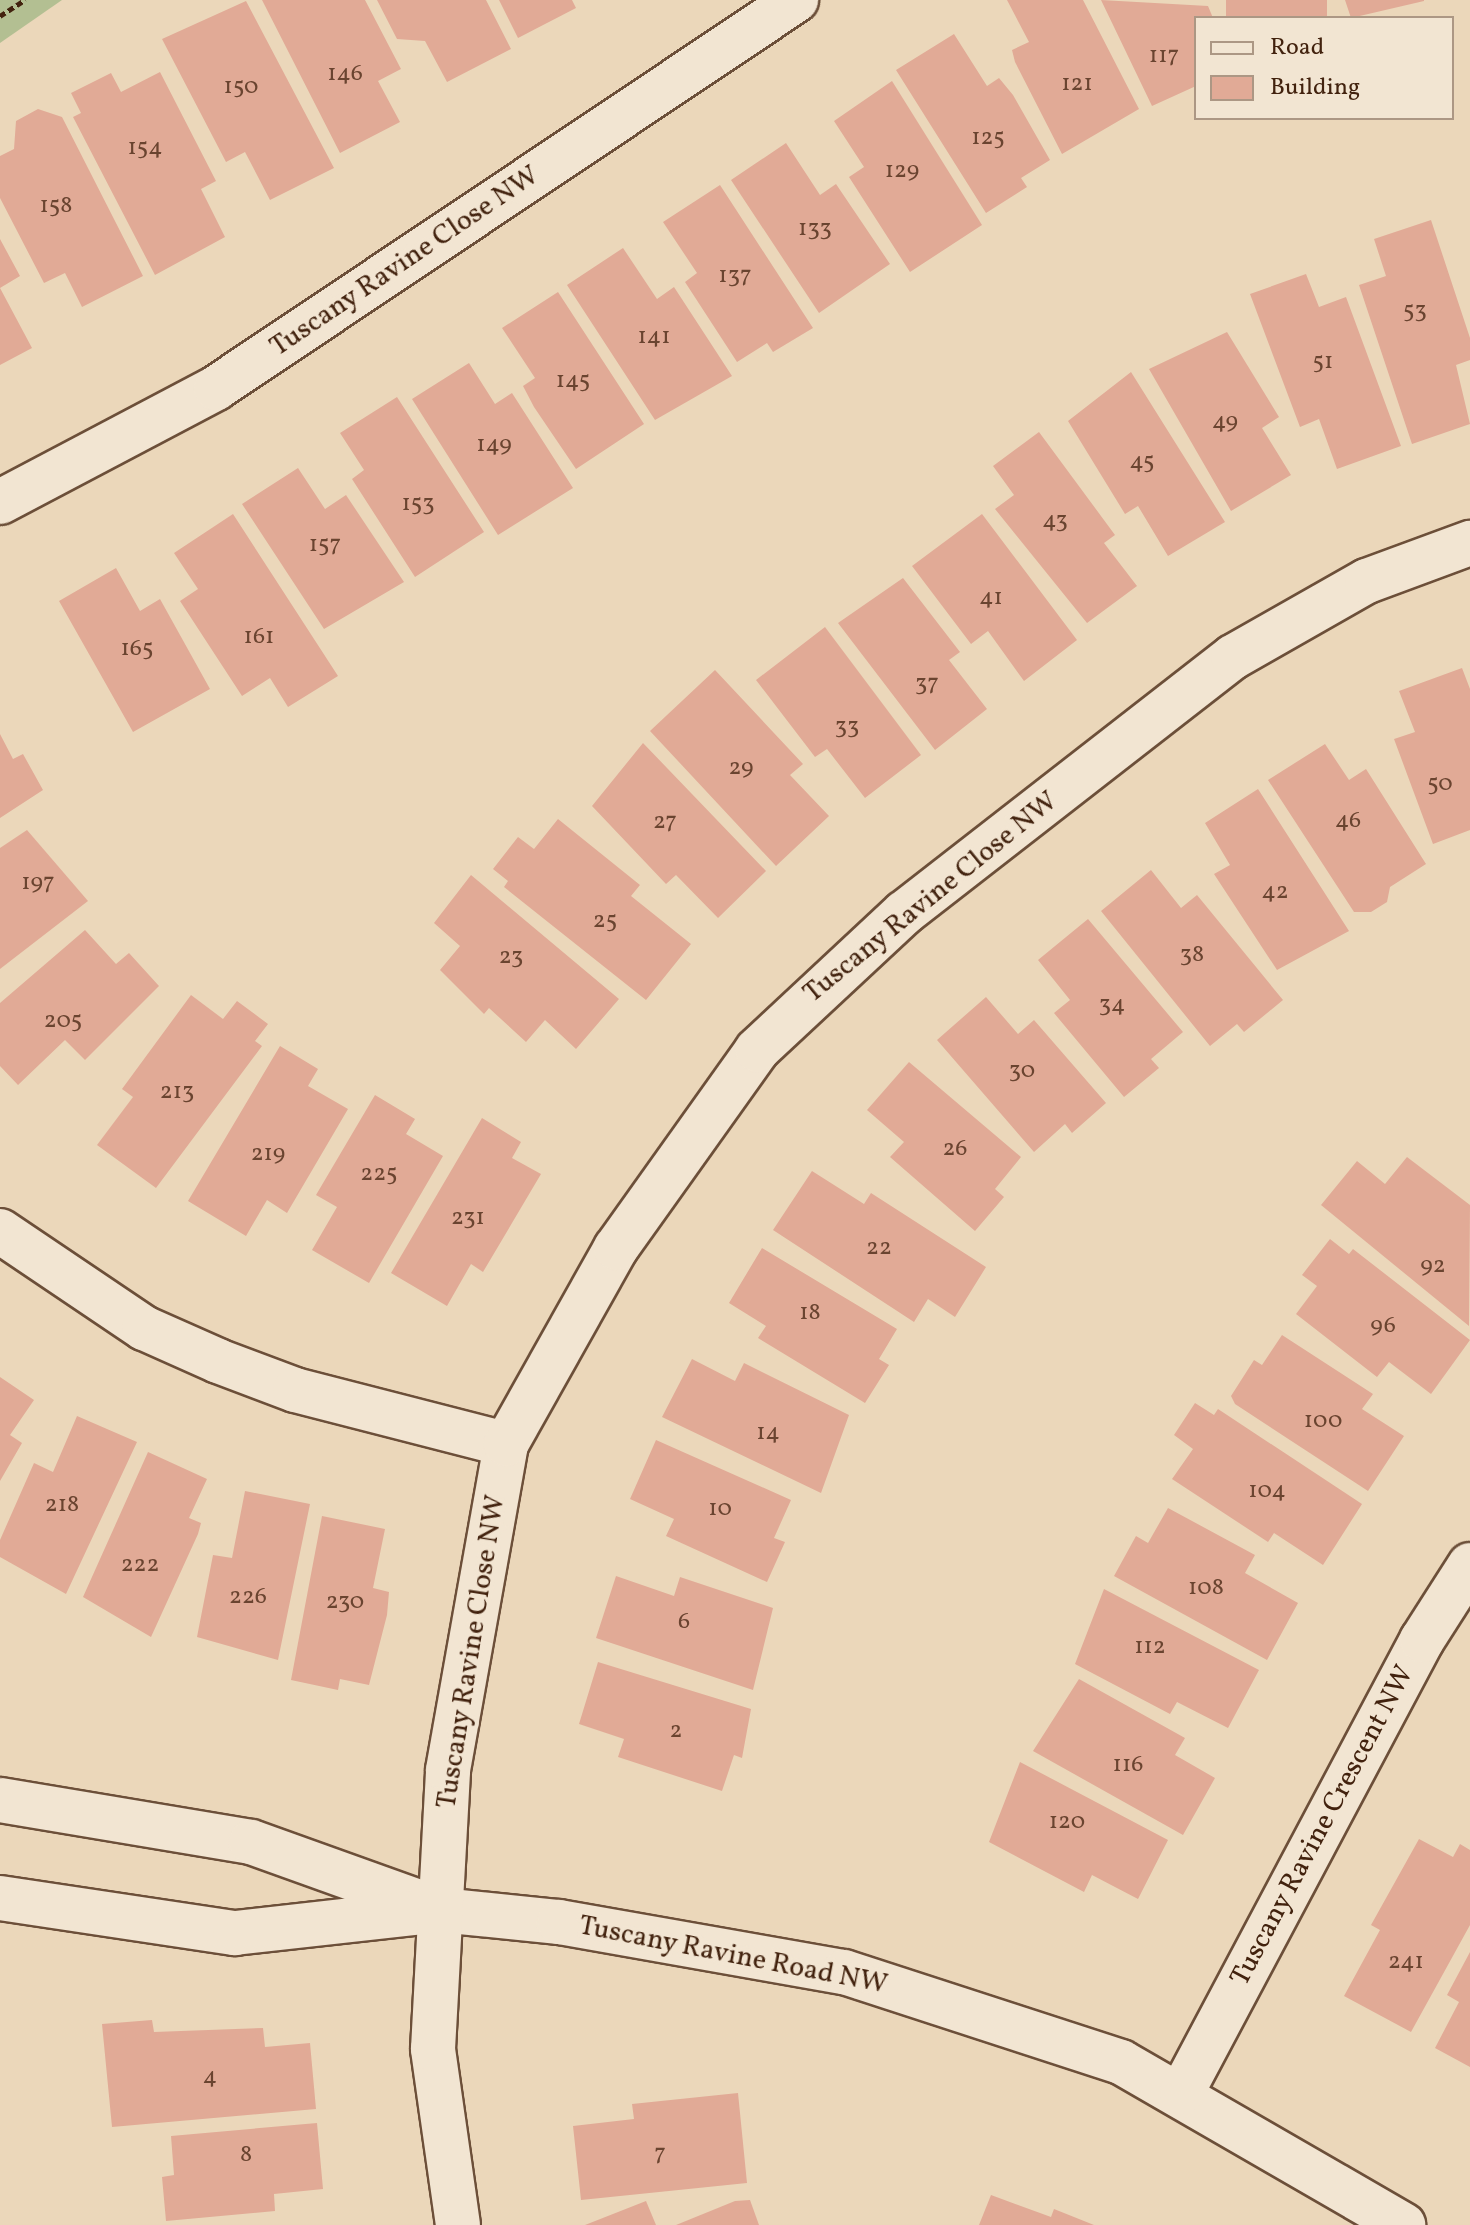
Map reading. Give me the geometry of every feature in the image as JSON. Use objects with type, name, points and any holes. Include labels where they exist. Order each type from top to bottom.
[{"type":"street","name":"Tuscany Ravine Close NW","points":[[0,502],[216,388],[796,0]]},
{"type":"street","name":"Tuscany Ravine Close NW","points":[[458,2225],[433,2049],[448,1770],[506,1444],[658,1179],[757,1050],[828,978],[1233,657],[1367,581],[1470,543]]},
{"type":"street","points":[[0,1231],[144,1328],[218,1361],[295,1390],[506,1444]]},
{"type":"street","name":"Tuscany Ravine Crescent NW","points":[[1182,2092],[1422,1640],[1470,1565]]},
{"type":"street","name":"Tuscany Ravine Road NW","points":[[0,1800],[251,1842],[440,1910]]},
{"type":"street","name":"Tuscany Ravine Road NW","points":[[0,1898],[235,1933],[440,1910],[559,1922],[844,1972],[1121,2062],[1182,2092],[1403,2225]]},
{"type":"path","points":[[0,16],[25,0]]},
{"type":"green space","points":[[0,0],[62,0],[0,43]]},
{"type":"building","points":[[262,0],[365,0],[401,69],[378,81],[400,122],[340,153]]},
{"type":"building","points":[[377,0],[486,0],[511,49],[447,82],[425,41],[397,39]]},
{"type":"building","points":[[499,0],[572,0],[576,8],[518,38]]},
{"type":"building","points":[[1007,0],[1083,0],[1139,109],[1062,154],[1015,62],[1012,50],[1029,42]]},
{"type":"building","points":[[1101,0],[1208,6],[1212,16],[1194,16],[1194,87],[1152,106]]},
{"type":"building","points":[[1226,0],[1327,0],[1327,16],[1226,16]]},
{"type":"building","points":[[1345,0],[1424,0],[1360,16],[1350,16]]},
{"type":"building","points":[[246,1],[334,168],[270,200],[245,152],[226,162],[162,39]]},
{"type":"building","points":[[954,34],[987,86],[999,78],[1013,95],[1050,160],[1021,178],[1027,187],[986,213],[896,70]]},
{"type":"building","points":[[160,72],[216,181],[201,189],[225,237],[155,275],[73,117],[81,113],[71,93],[111,73],[121,92]]},
{"type":"building","points":[[892,81],[982,225],[910,272],[849,177],[864,167],[834,121]]},
{"type":"building","points":[[38,109],[62,117],[143,276],[82,307],[65,273],[44,283],[0,198],[0,156],[14,149],[16,121]]},
{"type":"building","points":[[786,143],[820,195],[836,184],[890,264],[819,313],[731,180]]},
{"type":"building","points":[[720,185],[813,328],[773,352],[767,343],[737,362],[685,282],[697,273],[663,222]]},
{"type":"building","points":[[1431,220],[1470,338],[1470,360],[1456,365],[1470,424],[1412,444],[1359,285],[1386,276],[1374,239]]},
{"type":"building","points":[[0,239],[20,276],[0,288]]},
{"type":"building","points":[[623,248],[657,299],[674,287],[732,376],[655,420],[567,285]]},
{"type":"building","points":[[1306,274],[1319,307],[1346,297],[1401,446],[1337,469],[1319,419],[1300,427],[1250,294]]},
{"type":"building","points":[[0,288],[32,348],[0,365]]},
{"type":"building","points":[[558,292],[644,424],[576,469],[534,407],[523,386],[535,378],[502,328]]},
{"type":"building","points":[[1227,332],[1279,417],[1262,428],[1291,475],[1231,511],[1149,369]]},
{"type":"building","points":[[469,363],[495,404],[512,393],[573,488],[498,535],[412,399]]},
{"type":"building","points":[[1131,372],[1225,522],[1168,556],[1138,506],[1125,514],[1068,421]]},
{"type":"building","points":[[397,397],[484,532],[415,577],[352,479],[364,470],[340,433]]},
{"type":"building","points":[[1039,432],[1115,535],[1104,543],[1137,586],[1087,623],[995,509],[1014,495],[993,466]]},
{"type":"building","points":[[298,468],[325,509],[346,495],[404,582],[324,629],[242,504]]},
{"type":"building","points":[[233,514],[338,676],[288,707],[270,678],[242,696],[180,601],[198,589],[174,553]]},
{"type":"building","points":[[982,514],[1077,640],[1024,681],[988,631],[971,644],[912,566]]},
{"type":"building","points":[[116,568],[140,611],[160,599],[210,689],[133,732],[59,601]]},
{"type":"building","points":[[903,578],[960,652],[949,660],[987,709],[935,750],[838,623]]},
{"type":"building","points":[[825,627],[921,755],[865,798],[827,749],[815,757],[756,680]]},
{"type":"building","points":[[1462,668],[1470,689],[1470,830],[1433,844],[1394,739],[1415,732],[1399,691]]},
{"type":"building","points":[[715,670],[803,764],[790,775],[829,816],[776,866],[650,731]]},
{"type":"building","points":[[0,734],[13,759],[23,754],[43,790],[0,818]]},
{"type":"building","points":[[643,743],[766,871],[718,918],[676,875],[666,884],[592,806]]},
{"type":"building","points":[[1325,744],[1349,780],[1366,769],[1426,864],[1390,887],[1387,902],[1371,912],[1354,912],[1268,780]]},
{"type":"building","points":[[1258,789],[1349,931],[1277,970],[1214,874],[1230,865],[1205,823]]},
{"type":"building","points":[[558,819],[640,885],[631,896],[691,944],[646,1000],[504,887],[508,881],[493,869],[518,837],[534,849]]},
{"type":"building","points":[[27,830],[88,901],[0,969],[0,848]]},
{"type":"building","points":[[1151,870],[1181,908],[1197,895],[1283,1000],[1244,1032],[1237,1024],[1210,1046],[1101,911]]},
{"type":"building","points":[[471,875],[619,999],[576,1049],[545,1020],[526,1042],[489,1008],[484,1014],[440,970],[460,946],[434,923]]},
{"type":"building","points":[[1088,919],[1183,1032],[1151,1059],[1159,1068],[1124,1097],[1054,1013],[1070,1000],[1038,960]]},
{"type":"building","points":[[85,930],[116,964],[129,953],[159,986],[85,1060],[65,1040],[18,1085],[0,1066],[0,1003]]},
{"type":"building","points":[[191,995],[223,1019],[237,1001],[268,1024],[255,1041],[262,1046],[156,1188],[97,1145],[133,1097],[122,1089]]},
{"type":"building","points":[[986,997],[1018,1034],[1034,1020],[1106,1103],[1072,1133],[1065,1124],[1034,1152],[937,1040]]},
{"type":"building","points":[[280,1046],[318,1069],[308,1086],[348,1109],[287,1213],[267,1200],[246,1236],[188,1201]]},
{"type":"building","points":[[909,1062],[1021,1157],[995,1189],[1004,1197],[975,1231],[890,1157],[904,1142],[867,1110]]},
{"type":"building","points":[[375,1095],[415,1119],[406,1134],[443,1156],[369,1283],[312,1250],[337,1207],[316,1195]]},
{"type":"building","points":[[482,1118],[521,1142],[512,1158],[541,1174],[483,1272],[471,1264],[447,1306],[391,1273]]},
{"type":"building","points":[[1407,1157],[1470,1205],[1469,1326],[1321,1205],[1357,1161],[1385,1184]]},
{"type":"building","points":[[812,1171],[864,1204],[871,1193],[986,1267],[955,1317],[928,1299],[914,1322],[773,1230]]},
{"type":"building","points":[[1330,1239],[1349,1254],[1353,1249],[1470,1340],[1431,1394],[1389,1362],[1377,1377],[1296,1314],[1317,1286],[1302,1275]]},
{"type":"building","points":[[762,1248],[897,1329],[879,1359],[889,1365],[865,1403],[758,1338],[766,1326],[729,1303]]},
{"type":"building","points":[[1282,1335],[1373,1394],[1362,1409],[1404,1436],[1368,1491],[1235,1404],[1231,1396],[1254,1360],[1262,1365]]},
{"type":"building","points":[[692,1359],[735,1381],[744,1363],[849,1415],[821,1493],[662,1417]]},
{"type":"building","points":[[0,1377],[34,1400],[10,1435],[22,1443],[0,1481]]},
{"type":"building","points":[[1195,1403],[1214,1415],[1218,1409],[1362,1504],[1323,1565],[1274,1533],[1268,1542],[1172,1479],[1193,1449],[1174,1435]]},
{"type":"building","points":[[77,1416],[137,1442],[66,1594],[0,1557],[0,1540],[34,1463],[53,1472]]},
{"type":"building","points":[[656,1440],[791,1500],[774,1538],[785,1542],[767,1582],[666,1536],[674,1519],[630,1499]]},
{"type":"building","points":[[148,1452],[207,1479],[189,1518],[201,1523],[198,1534],[151,1637],[83,1597]]},
{"type":"building","points":[[245,1491],[310,1504],[278,1660],[197,1637],[213,1555],[232,1558]]},
{"type":"building","points":[[1168,1508],[1255,1555],[1245,1573],[1298,1603],[1267,1660],[1114,1576],[1136,1536],[1148,1543]]},
{"type":"building","points":[[322,1516],[385,1529],[373,1588],[389,1592],[387,1615],[369,1685],[340,1679],[338,1690],[291,1680]]},
{"type":"building","points":[[616,1576],[674,1596],[680,1577],[773,1608],[753,1690],[596,1638]]},
{"type":"building","points":[[1104,1589],[1259,1670],[1228,1728],[1177,1702],[1170,1714],[1075,1664]]},
{"type":"building","points":[[598,1662],[751,1709],[742,1758],[734,1755],[722,1791],[618,1757],[624,1739],[579,1724]]},
{"type":"building","points":[[1079,1679],[1185,1738],[1175,1755],[1215,1778],[1183,1835],[1033,1751]]},
{"type":"building","points":[[1020,1762],[1168,1840],[1138,1899],[1092,1875],[1084,1892],[989,1842]]},
{"type":"building","points":[[1419,1839],[1453,1857],[1460,1844],[1470,1850],[1470,1925],[1411,2032],[1344,1996],[1380,1930],[1371,1925]]},
{"type":"building","points":[[1470,1952],[1470,2067],[1435,2048],[1459,2002],[1447,1995]]},
{"type":"building","points":[[152,2020],[154,2032],[263,2028],[265,2047],[310,2043],[316,2109],[112,2127],[102,2024]]},
{"type":"building","points":[[738,2093],[747,2183],[581,2200],[573,2126],[634,2119],[632,2104]]},
{"type":"building","points":[[317,2123],[323,2189],[274,2194],[275,2211],[166,2221],[162,2177],[174,2175],[171,2136]]},
{"type":"building","points":[[991,2195],[1051,2217],[1054,2209],[1094,2225],[979,2225]]},
{"type":"building","points":[[750,2200],[759,2225],[676,2225],[735,2201]]},
{"type":"building","points":[[646,2201],[656,2225],[585,2225]]}]
